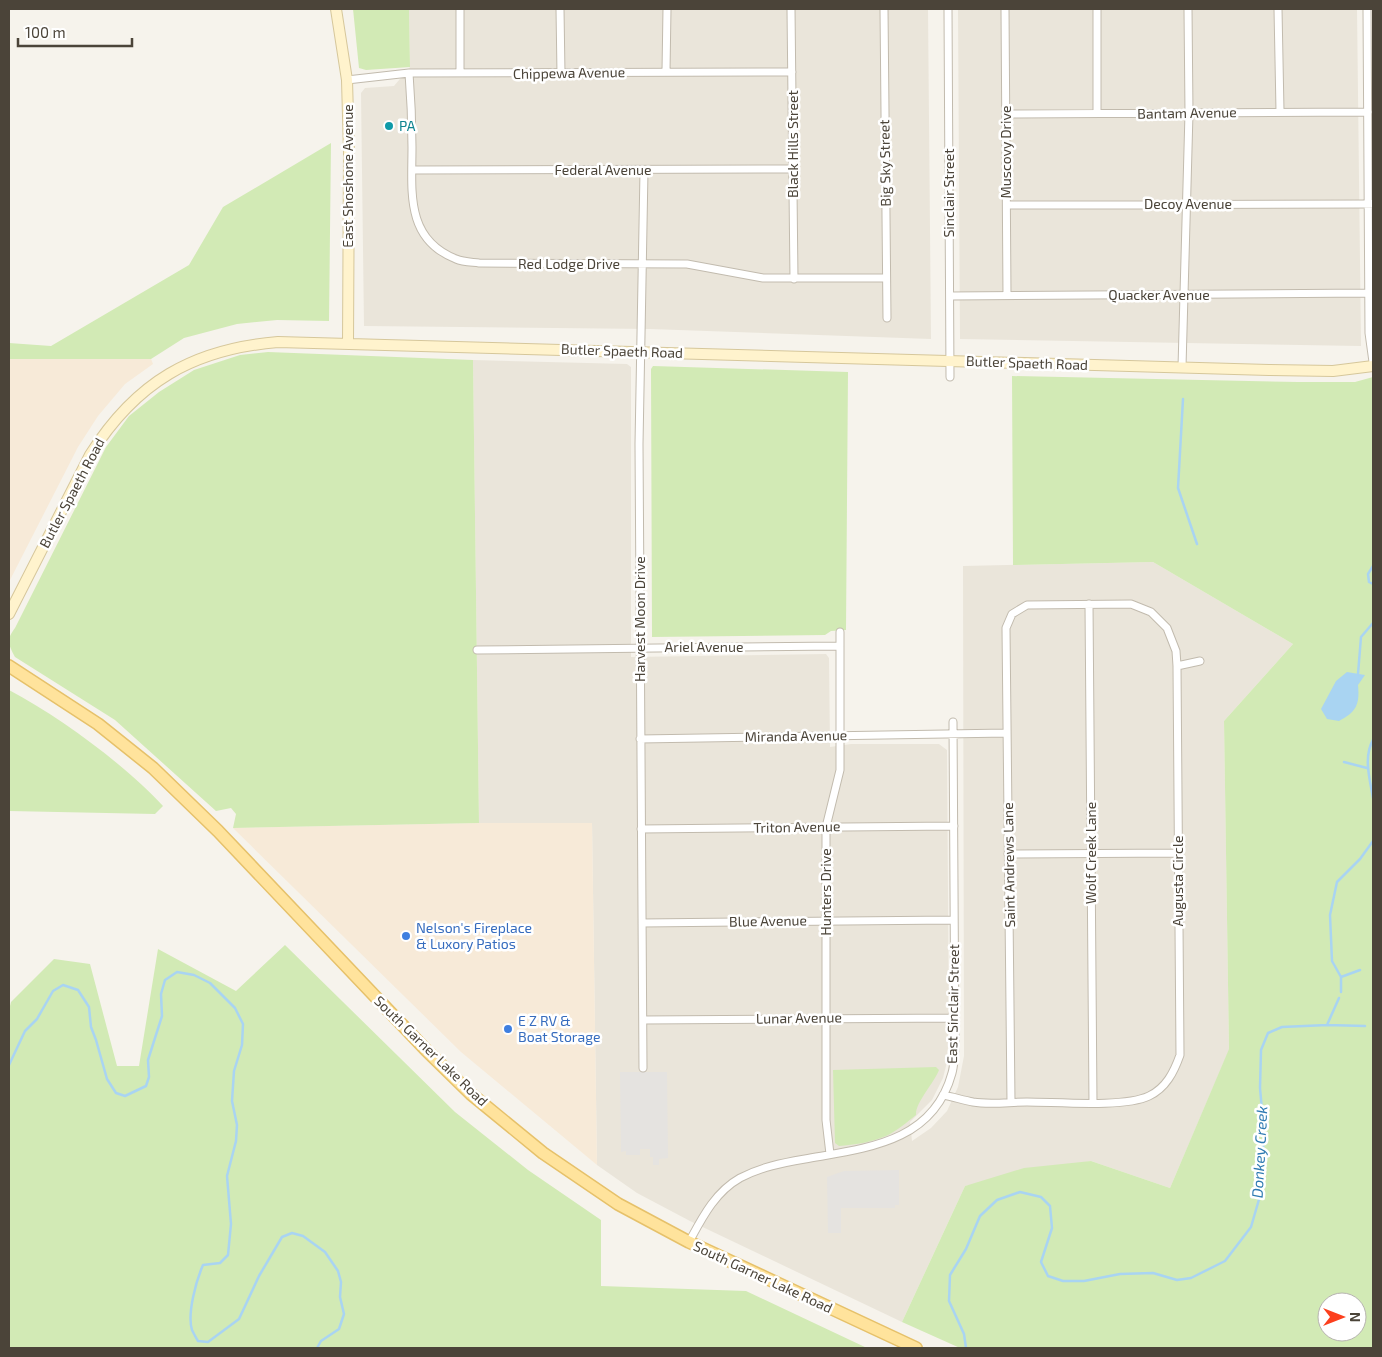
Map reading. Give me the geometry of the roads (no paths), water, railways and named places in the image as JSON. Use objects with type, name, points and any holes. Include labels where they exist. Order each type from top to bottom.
[{"type":"main road","name":"East Shoshone Avenue","points":[[336,9],[347,80],[348,344]]},
{"type":"main road","name":"Butler Spaeth Road","points":[[9,614],[94,448],[118,415],[146,390],[181,367],[198,359],[234,348],[278,342],[1333,371],[1373,366]]},
{"type":"main road","name":"South Garner Lake Road","points":[[9,666],[98,724],[153,768],[218,831],[398,1023],[471,1094],[543,1153],[618,1204],[689,1242],[916,1348]]},
{"type":"street","points":[[460,9],[460,74]]},
{"type":"street","points":[[560,9],[561,74]]},
{"type":"street","points":[[666,71],[667,9]]},
{"type":"street","name":"Black Hills Street","points":[[791,9],[794,279]]},
{"type":"street","name":"Big Sky Street","points":[[884,9],[887,318]]},
{"type":"street","name":"Sinclair Street","points":[[948,9],[950,376]]},
{"type":"street","name":"Muscovy Drive","points":[[1005,9],[1007,296]]},
{"type":"street","points":[[1097,9],[1097,113]]},
{"type":"street","points":[[1182,367],[1189,113],[1188,9]]},
{"type":"street","points":[[1278,9],[1280,112]]},
{"type":"street","points":[[1367,9],[1371,204],[1369,333],[1373,362]]},
{"type":"street","name":"Chippewa Avenue","points":[[347,80],[409,73],[792,72]]},
{"type":"street","name":"Red Lodge Drive","points":[[409,73],[412,122],[412,207],[421,230],[438,250],[457,260],[478,263],[687,264],[762,278],[886,278]]},
{"type":"street","name":"Bantam Avenue","points":[[1006,114],[1368,112]]},
{"type":"street","name":"Federal Avenue","points":[[412,170],[644,171],[793,169]]},
{"type":"street","name":"Harvest Moon Drive","points":[[643,1068],[639,444],[644,171]]},
{"type":"street","name":"Decoy Avenue","points":[[1006,205],[1371,204]]},
{"type":"street","name":"Quacker Avenue","points":[[950,296],[1369,293]]},
{"type":"street","name":"Augusta Circle","points":[[943,1095],[974,1102],[1132,1102],[1149,1096],[1163,1086],[1175,1071],[1180,1055],[1177,666],[1176,651],[1167,628],[1151,612],[1131,604],[1089,604],[1027,605],[1012,614],[1006,628]]},
{"type":"street","name":"Wolf Creek Lane","points":[[1089,604],[1093,1102]]},
{"type":"street","name":"Saint Andrews Lane","points":[[1006,628],[1011,1102]]},
{"type":"street","name":"Hunters Drive","points":[[830,1154],[826,1120],[826,827],[840,770],[840,632]]},
{"type":"street","name":"Ariel Avenue","points":[[477,650],[840,646]]},
{"type":"street","points":[[1177,666],[1200,661]]},
{"type":"street","name":"East Sinclair Street","points":[[689,1242],[709,1206],[739,1179],[768,1166],[887,1142],[911,1131],[932,1113],[943,1095],[952,1073],[955,1051],[953,722]]},
{"type":"street","name":"Miranda Avenue","points":[[640,739],[1007,733]]},
{"type":"street","name":"Triton Avenue","points":[[641,829],[954,826]]},
{"type":"street","points":[[1008,854],[1178,852]]},
{"type":"street","name":"Blue Avenue","points":[[642,923],[954,920]]},
{"type":"street","name":"Lunar Avenue","points":[[643,1020],[955,1018]]},
{"type":"water","points":[[1347,672],[1365,675],[1358,685],[1356,707],[1339,721],[1327,719],[1321,709],[1336,681]]},
{"type":"waterway","points":[[1183,399],[1178,488],[1197,544]]},
{"type":"waterway","points":[[1373,566],[1368,574],[1369,582],[1373,584]]},
{"type":"waterway","points":[[1358,674],[1361,637],[1373,623]]},
{"type":"waterway","name":"Donkey Creek","points":[[1373,740],[1368,754],[1373,798]]},
{"type":"waterway","points":[[1344,762],[1367,768]]},
{"type":"waterway","name":"Donkey Creek","points":[[1360,970],[1341,977],[1332,961],[1330,915],[1337,882],[1360,859],[1373,841]]},
{"type":"waterway","points":[[9,1065],[25,1031],[37,1019],[53,991],[63,985],[78,990],[89,1007],[91,1027],[107,1079],[116,1093],[125,1096],[146,1086],[149,1077],[148,1060],[162,1016],[161,994],[165,980],[177,972],[194,975],[210,983],[235,1008],[243,1024],[242,1045],[234,1071],[232,1101],[237,1125],[236,1141],[227,1176],[231,1224],[228,1255],[220,1263],[203,1265],[191,1307],[192,1330],[198,1341],[208,1342],[239,1319],[259,1276],[282,1237],[292,1233],[303,1236],[325,1252],[338,1271],[341,1282],[340,1297],[344,1314],[339,1329],[321,1341],[317,1348]]},
{"type":"waterway","name":"Donkey Creek","points":[[1341,977],[1341,992]]},
{"type":"waterway","name":"Donkey Creek","points":[[966,1348],[964,1334],[949,1301],[950,1275],[966,1249],[980,1216],[997,1200],[1020,1192],[1041,1197],[1050,1206],[1052,1228],[1041,1262],[1048,1276],[1063,1281],[1084,1281],[1120,1274],[1153,1273],[1177,1280],[1191,1278],[1225,1261],[1251,1227],[1260,1196],[1264,1133],[1260,1088],[1261,1050],[1268,1033],[1282,1027],[1327,1025],[1339,998]]},
{"type":"waterway","name":"Donkey Creek","points":[[1327,1025],[1365,1026]]},
{"type":"place","name":"PA","points":[[389,126]]},
{"type":"place","name":"Nelson's Fireplace & Luxory Patios","points":[[406,936]]},
{"type":"place","name":"E Z RV & Boat Storage","points":[[508,1029]]}]
